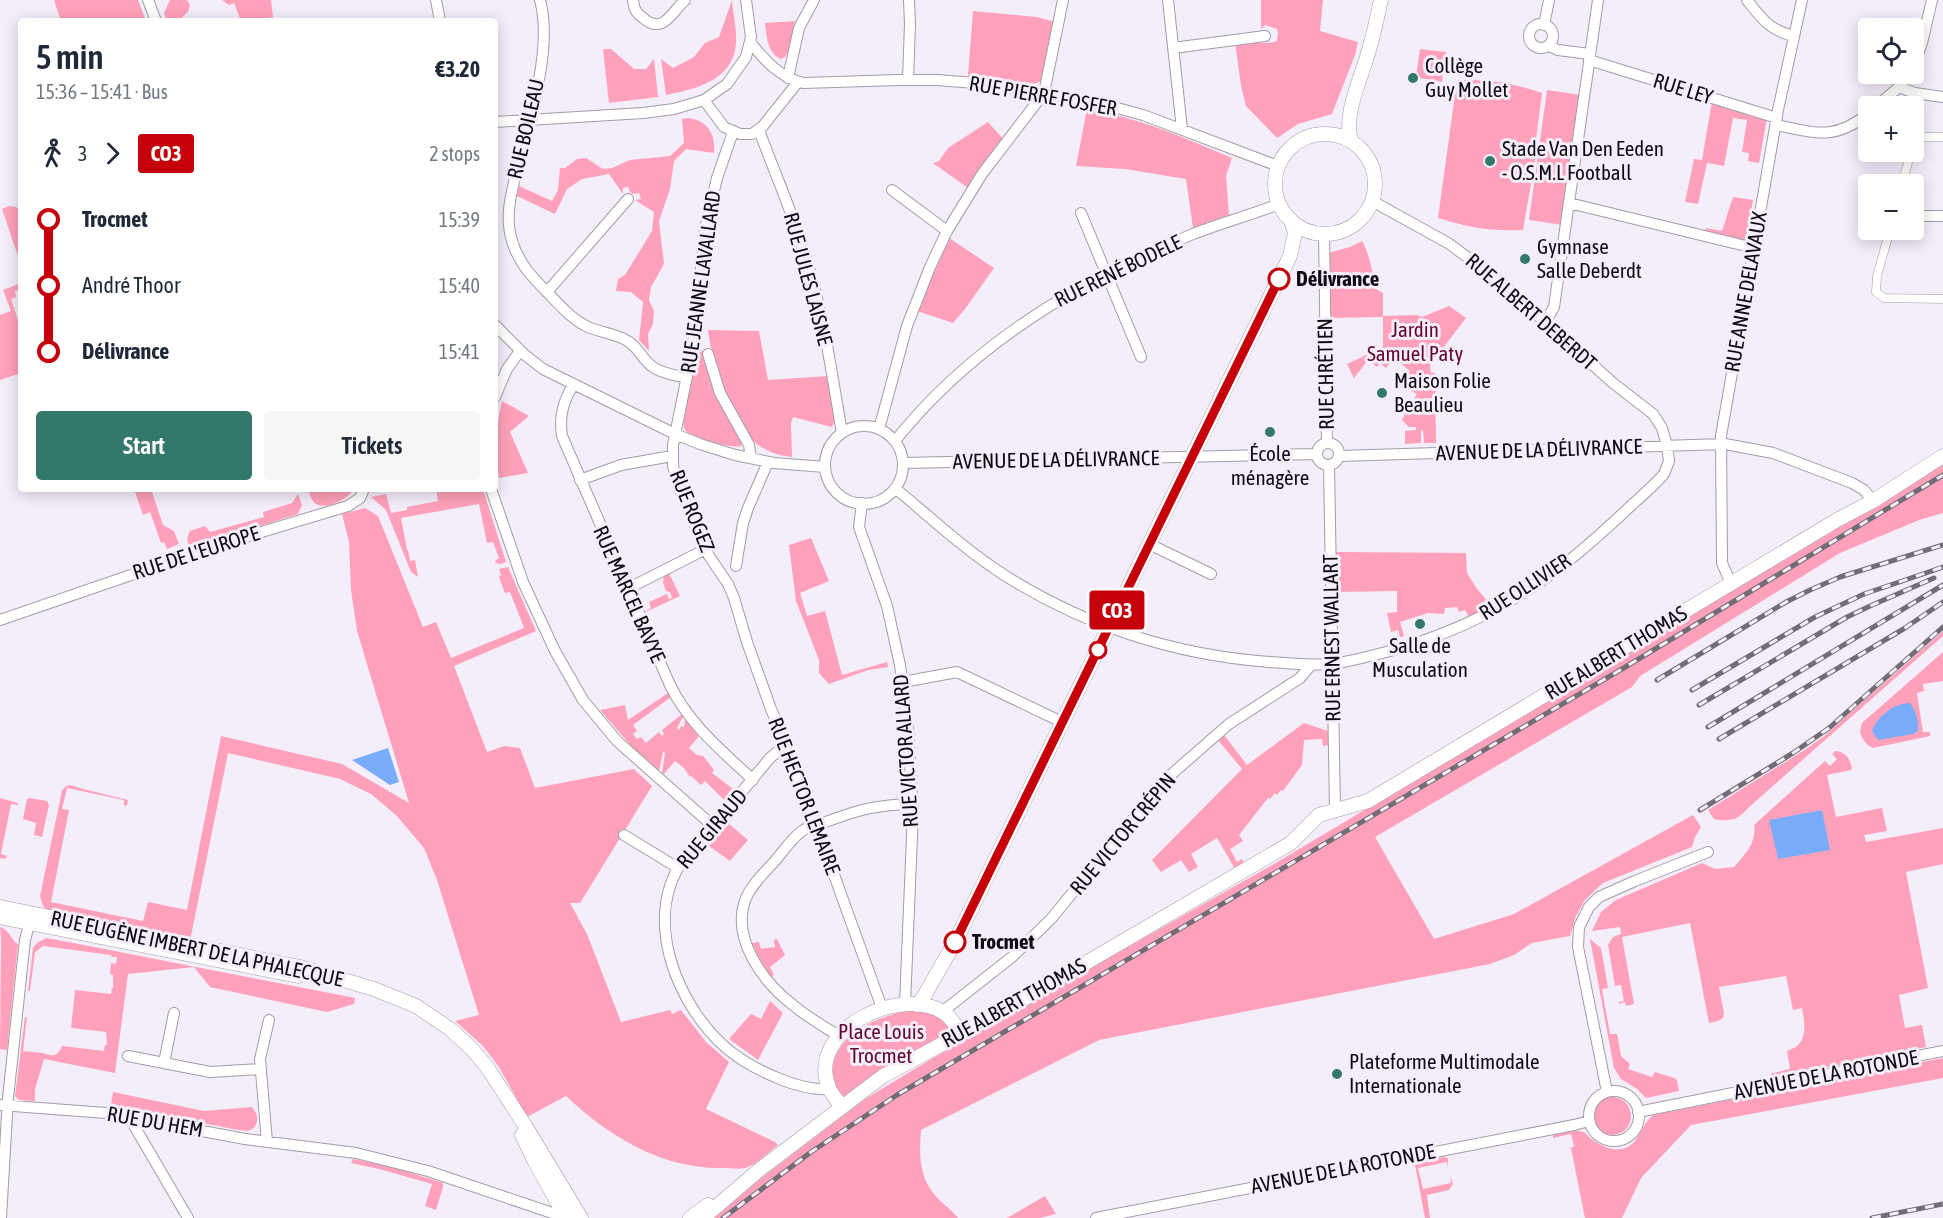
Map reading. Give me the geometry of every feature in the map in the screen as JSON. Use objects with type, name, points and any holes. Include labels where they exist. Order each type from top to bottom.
[{"type":"street","points":[[148,0],[155,18]]},
{"type":"street","points":[[436,0],[439,18]]},
{"type":"street","name":"RUE BOILEAU","points":[[540,0],[544,21],[543,46],[529,121],[510,199],[509,225],[512,241],[530,275],[584,325],[629,341],[656,369],[687,378]]},
{"type":"street","points":[[633,0],[638,15],[656,24],[666,21],[685,0]]},
{"type":"street","points":[[498,122],[643,113],[674,109],[704,100],[722,89],[732,79],[751,43],[746,0]]},
{"type":"street","points":[[704,100],[720,124],[733,132],[745,135],[759,130],[793,80],[799,28],[814,0]]},
{"type":"street","points":[[908,80],[909,0]]},
{"type":"street","points":[[879,429],[907,326],[947,231],[982,174],[1044,93],[1063,0]]},
{"type":"street","points":[[1168,0],[1182,129]]},
{"type":"street","points":[[1351,141],[1348,129],[1351,109],[1370,49],[1381,0]]},
{"type":"street","points":[[1544,25],[1549,0]]},
{"type":"street","points":[[1546,321],[1554,307],[1598,0]]},
{"type":"street","points":[[1747,0],[1767,25],[1793,36]]},
{"type":"street","name":"RUE ANNE DELAVAUX","points":[[1731,584],[1722,563],[1720,444],[1777,121],[1802,0]]},
{"type":"street","points":[[1924,33],[1932,0]]},
{"type":"street","points":[[1538,25],[1544,25],[1550,28],[1553,40],[1549,46],[1538,48],[1532,45],[1530,33],[1538,25]]},
{"type":"street","points":[[1173,48],[1265,36]]},
{"type":"street","points":[[751,43],[771,66],[793,80]]},
{"type":"street","name":"RUE LEY","points":[[1549,46],[1590,57],[1777,121],[1817,132],[1834,132],[1850,127],[1858,121]]},
{"type":"street","name":"RUE PIERRE FOSFER","points":[[793,80],[808,84],[908,80],[975,83],[1044,93],[1110,106],[1182,129],[1278,166]]},
{"type":"street","points":[[1889,96],[1901,84]]},
{"type":"street","points":[[1899,87],[1915,93],[1943,97]]},
{"type":"street","points":[[1329,134],[1338,127],[1351,109]]},
{"type":"street","name":"RUE JULES LAISNE","points":[[759,130],[792,214],[812,277],[842,433]]},
{"type":"street","name":"RUE JEANNE LAVALLARD","points":[[675,434],[694,341],[705,229],[719,170],[733,132]]},
{"type":"street","points":[[960,1034],[954,1023],[937,1010],[931,1001],[956,940],[1290,256],[1303,238],[1309,234],[1338,232],[1352,226],[1365,214],[1372,201],[1375,183],[1371,164],[1363,151],[1351,141],[1329,134],[1311,136],[1298,141],[1288,150],[1278,166],[1275,185],[1279,204],[1291,220],[1302,228],[1320,233]]},
{"type":"street","points":[[1924,137],[1943,137]]},
{"type":"street","points":[[892,190],[947,231]]},
{"type":"street","points":[[547,292],[628,199]]},
{"type":"street","name":"RUE ALBERT DEBERDT","points":[[1372,201],[1455,248],[1497,279],[1613,383],[1656,418],[1664,433],[1667,446]]},
{"type":"street","points":[[1569,203],[1754,248]]},
{"type":"street","name":"RUE RENÉ BODELE","points":[[895,441],[942,390],[1003,338],[1053,303],[1106,273],[1192,235],[1279,204]]},
{"type":"street","points":[[1081,213],[1141,357]]},
{"type":"street","points":[[1924,216],[1943,216]]},
{"type":"street","points":[[1290,256],[1295,233],[1291,220]]},
{"type":"street","name":"RUE CHRÉTIEN","points":[[1320,233],[1327,443]]},
{"type":"street","points":[[1887,240],[1877,276],[1876,292],[1884,298],[1943,299]]},
{"type":"street","points":[[498,328],[520,351],[543,369],[675,434],[711,448],[768,462],[825,467]]},
{"type":"street","points":[[498,390],[507,369],[520,351]]},
{"type":"street","points":[[708,354],[720,393],[749,445],[751,458]]},
{"type":"street","name":"RUE MARCEL BAVYE","points":[[574,384],[562,408],[561,431],[627,589],[680,704],[699,728],[753,780]]},
{"type":"street","points":[[858,426],[871,426],[879,429],[895,441],[902,455],[902,472],[895,488],[882,499],[862,503],[851,501],[841,496],[833,488],[828,478],[825,467],[831,444],[842,433],[858,426]]},
{"type":"street","name":"RUE ROGEZ","points":[[675,434],[672,456],[677,484],[706,549],[728,584]]},
{"type":"street","points":[[1327,443],[1335,446],[1339,452],[1335,463],[1329,465],[1319,461],[1317,454],[1319,448],[1327,443]]},
{"type":"street","name":"AVENUE DE LA DÉLIVRANCE","points":[[1339,456],[1720,444],[1773,453],[1856,485],[1871,498]]},
{"type":"street","name":"RUE OLLIVIER","points":[[895,488],[958,542],[999,572],[1039,595],[1109,627],[1191,651],[1241,659],[1311,665],[1332,664],[1401,648],[1452,630],[1494,610],[1539,583],[1574,557],[1660,478],[1668,466],[1667,446]]},
{"type":"street","name":"AVENUE DE LA DÉLIVRANCE","points":[[903,463],[1317,454]]},
{"type":"street","points":[[580,480],[621,465],[672,456]]},
{"type":"street","name":"RUE ALBERT THOMAS","points":[[690,1218],[898,1067],[1120,944],[1295,840],[1315,818],[1335,806],[1363,803],[1943,456]]},
{"type":"street","points":[[736,566],[745,516],[768,462]]},
{"type":"street","name":"RUE ERNEST WALLART","points":[[1329,465],[1335,806]]},
{"type":"street","name":"RUE DE L'EUROPE","points":[[0,620],[229,542],[348,506],[360,498],[363,492]]},
{"type":"street","points":[[492,492],[523,582],[555,651],[583,700],[616,741],[713,826]]},
{"type":"street","name":"RUE VICTOR ALLARD","points":[[862,503],[860,527],[887,606],[903,682],[909,738],[912,804],[911,1004]]},
{"type":"street","points":[[1149,544],[1211,574]]},
{"type":"street","points":[[627,589],[706,549]]},
{"type":"street","name":"RUE HECTOR LEMAIRE","points":[[728,584],[735,597],[755,664],[817,825],[882,1008]]},
{"type":"street","name":"RUE VICTOR CRÉPIN","points":[[937,1010],[1012,957],[1051,919],[1154,793],[1174,772],[1229,724],[1300,678],[1311,665]]},
{"type":"street","points":[[903,682],[957,672],[1062,722]]},
{"type":"street","name":"RUE GIRAUD","points":[[785,745],[773,754],[678,868],[667,897],[665,913],[667,936],[670,955],[685,995],[699,1018],[725,1046],[751,1065],[776,1077],[800,1086],[830,1089]]},
{"type":"street","points":[[839,1036],[794,1006],[772,986],[753,958],[745,940],[742,926],[744,906],[751,890],[805,829],[862,808],[886,804],[912,804]]},
{"type":"street","points":[[624,835],[678,868]]},
{"type":"street","points":[[1606,1092],[1578,947],[1580,927],[1589,907],[1599,897],[1635,880],[1708,852]]},
{"type":"street","name":"RUE EUGÈNE IMBERT DE LA PHALECQUE","points":[[0,907],[31,918]]},
{"type":"street","name":"RUE EUGÈNE IMBERT DE LA PHALECQUE","points":[[0,917],[31,918],[300,967],[393,996],[416,1006],[450,1029],[471,1048],[495,1079],[581,1218]]},
{"type":"street","points":[[1,1218],[4,1105],[25,940],[31,918]]},
{"type":"street","points":[[842,1107],[830,1089],[826,1066],[830,1051],[839,1036],[850,1025],[882,1008],[911,1004],[923,998],[956,940]]},
{"type":"street","points":[[911,1004],[937,1010]]},
{"type":"street","points":[[164,1064],[174,1013]]},
{"type":"street","points":[[267,1142],[260,1053],[269,1020]]},
{"type":"street","name":"AVENUE DE LA ROTONDE","points":[[1638,1112],[1943,1051]]},
{"type":"street","points":[[128,1056],[210,1072],[261,1069]]},
{"type":"street","name":"RUE EUGÈNE IMBERT DE LA PHALECQUE","points":[[495,1079],[534,1160],[566,1218]]},
{"type":"street","points":[[1619,1091],[1626,1094],[1635,1103],[1638,1112],[1634,1130],[1625,1138],[1618,1140],[1611,1141],[1599,1136],[1589,1120],[1593,1101],[1606,1092],[1619,1091]]},
{"type":"street","name":"RUE DU HEM","points":[[4,1105],[92,1111],[267,1142],[356,1153],[410,1165],[566,1218]]},
{"type":"street","points":[[129,1117],[188,1218]]},
{"type":"street","name":"AVENUE DE LA ROTONDE","points":[[1096,1218],[1574,1125],[1589,1120]]},
{"type":"street","name":"RUE ALBERT THOMAS","points":[[703,1218],[759,1170]]},
{"type":"green space","points":[[54,0],[138,0],[145,18],[60,18]]},
{"type":"green space","points":[[170,0],[187,0],[190,5],[188,12],[181,18],[166,18],[164,13]]},
{"type":"green space","points":[[222,0],[271,0],[273,17],[240,18],[234,3],[229,5]]},
{"type":"green space","points":[[732,0],[736,43],[734,56],[728,66],[712,81],[689,90],[666,95],[661,59],[673,68],[694,57],[705,43],[719,37]]},
{"type":"green space","points":[[1261,0],[1323,0],[1320,31],[1358,42],[1332,114],[1298,124],[1277,138],[1246,106],[1235,42],[1277,41],[1277,29],[1265,25],[1261,29]]},
{"type":"green space","points":[[973,11],[1036,17],[1056,22],[1044,80],[1034,84],[968,76]]},
{"type":"green space","points":[[795,21],[788,52],[781,59],[770,49],[765,23]]},
{"type":"green space","points":[[603,49],[611,49],[634,69],[646,69],[654,59],[658,97],[609,103]]},
{"type":"green space","points":[[1420,49],[1446,52],[1442,82],[1416,77]]},
{"type":"green space","name":"Stade Van Den Eeden - O.S.M.L Football","points":[[1457,80],[1500,82],[1542,93],[1535,147],[1537,149],[1523,230],[1480,228],[1438,218]]},
{"type":"green space","points":[[1547,90],[1581,95],[1563,225],[1529,220]]},
{"type":"green space","points":[[1712,101],[1767,118],[1759,163],[1748,161],[1749,153],[1742,152],[1747,120],[1733,118],[1724,166],[1707,163],[1698,204],[1685,202],[1694,159],[1702,160]]},
{"type":"green space","points":[[1087,109],[1142,123],[1232,158],[1226,176],[1229,215],[1193,228],[1186,179],[1125,169],[1076,166]]},
{"type":"green space","points":[[682,119],[695,119],[709,129],[712,134],[714,153],[686,149],[674,161],[670,189],[659,221],[664,264],[651,287],[649,300],[654,311],[653,324],[648,334],[649,351],[639,340],[643,302],[631,292],[616,291],[618,279],[625,275],[652,231],[654,212],[635,200],[641,199],[639,193],[633,194],[628,187],[623,188],[623,194],[609,174],[582,179],[567,189],[555,214],[517,196],[519,186],[552,201],[558,190],[560,168],[565,168],[577,159],[586,158],[603,169],[612,168],[630,160],[670,156],[684,143]]},
{"type":"green space","points":[[988,122],[1004,140],[968,188],[933,163],[939,161],[948,148]]},
{"type":"green space","points":[[1733,197],[1753,200],[1746,238],[1743,241],[1705,231],[1706,228],[1722,231]]},
{"type":"green space","points":[[9,206],[18,209],[18,256],[2,209]]},
{"type":"green space","points":[[949,238],[994,268],[953,323],[917,311]]},
{"type":"green space","name":"Jardin Samuel Paty","points":[[1362,241],[1374,279],[1369,285],[1383,293],[1383,316],[1417,315],[1422,317],[1449,306],[1466,318],[1430,365],[1431,373],[1435,373],[1436,443],[1424,443],[1421,430],[1421,443],[1405,444],[1405,431],[1416,430],[1416,427],[1409,427],[1402,420],[1417,394],[1399,385],[1410,371],[1394,358],[1386,368],[1380,363],[1377,367],[1368,360],[1354,378],[1347,364],[1383,347],[1383,317],[1330,318],[1328,253]]},
{"type":"green space","points":[[18,284],[18,290],[15,291],[16,297],[11,299],[18,320],[18,374],[0,380],[0,315],[11,311],[3,290]]},
{"type":"green space","points":[[708,330],[759,331],[768,380],[829,376],[835,420],[832,427],[793,417],[791,423],[792,457],[776,454],[761,447],[750,438],[732,411],[719,377]]},
{"type":"green space","points":[[699,341],[712,381],[742,443],[741,446],[704,440],[690,434],[684,427],[683,422]]},
{"type":"green space","points":[[502,401],[529,416],[510,432],[528,473],[499,478],[498,420]]},
{"type":"green space","points":[[1943,465],[1943,513],[1919,520],[1840,553],[1640,676],[1632,687],[1375,837],[1434,939],[1514,914],[1693,815],[1701,827],[1692,847],[1603,883],[1585,900],[1576,916],[1570,936],[1532,943],[1514,955],[1490,964],[1099,1040],[921,1130],[920,1155],[925,1180],[934,1194],[958,1218],[709,1218],[865,1099],[1279,861]]},
{"type":"green space","points":[[135,492],[152,492],[163,525],[174,531],[179,544],[167,549],[164,542],[161,543],[150,512],[143,515]]},
{"type":"green space","points":[[309,492],[351,492],[338,502],[323,506],[312,499]]},
{"type":"green space","points":[[436,492],[484,492],[506,562],[500,564],[495,561],[499,558],[493,542],[487,543],[479,504],[401,518],[410,561],[415,560],[418,577],[411,572],[386,510],[371,497],[386,494],[391,513],[407,510],[407,507],[438,501]]},
{"type":"green space","points":[[298,494],[302,505],[298,514],[192,547],[188,542],[190,531],[205,526],[210,532],[264,517],[263,512],[292,503]]},
{"type":"green space","points":[[365,508],[378,516],[423,627],[436,622],[451,658],[524,628],[510,592],[505,593],[499,577],[501,575],[499,569],[508,567],[536,631],[454,666],[487,752],[504,746],[520,748],[535,788],[634,769],[652,786],[580,903],[570,903],[587,934],[621,1022],[670,1010],[672,1014],[681,1010],[706,1042],[729,1062],[706,1109],[778,1145],[752,1165],[740,1169],[702,1167],[659,1157],[600,1125],[566,1096],[527,1117],[499,1067],[483,1046],[455,1021],[479,1015],[437,880],[424,848],[397,816],[371,794],[340,779],[228,753],[190,941],[48,912],[43,906],[40,896],[62,791],[69,785],[128,800],[127,805],[124,806],[124,800],[67,788],[62,809],[69,810],[51,902],[143,921],[148,902],[187,910],[221,736],[342,764],[409,803],[357,631],[351,590],[349,542],[342,514]]},
{"type":"green space","points":[[811,538],[829,581],[800,593],[807,616],[825,611],[842,675],[887,662],[888,667],[868,670],[829,684],[819,673],[819,660],[796,601],[789,545]]},
{"type":"green space","points":[[1336,552],[1466,553],[1467,573],[1492,606],[1469,617],[1465,610],[1459,612],[1457,607],[1445,608],[1444,614],[1428,613],[1400,622],[1404,636],[1400,637],[1398,630],[1391,632],[1387,613],[1397,612],[1397,591],[1336,592]]},
{"type":"green space","points":[[668,571],[680,596],[641,614],[651,608],[649,602],[667,594],[669,599],[672,598],[663,583],[664,573]]},
{"type":"green space","points":[[1943,631],[1943,636],[1741,815],[1729,820],[1714,819],[1708,810],[1823,737]]},
{"type":"green space","points":[[1943,652],[1943,681],[1923,684],[1924,691],[1917,693],[1923,732],[1930,732],[1930,736],[1873,748],[1868,745],[1860,732],[1862,723]]},
{"type":"green space","points":[[668,693],[671,697],[633,725],[637,731],[633,734],[637,739],[641,737],[646,743],[659,732],[662,736],[664,734],[662,730],[682,714],[683,717],[677,728],[679,730],[681,726],[684,727],[685,719],[699,736],[689,748],[697,755],[703,756],[714,770],[712,773],[733,789],[724,800],[705,781],[701,785],[690,777],[675,761],[664,774],[662,773],[665,753],[663,752],[659,771],[631,746],[600,710],[625,705],[628,720]]},
{"type":"green space","points":[[1304,723],[1328,731],[1329,745],[1323,746],[1322,739],[1304,740],[1302,765],[1283,791],[1268,798],[1239,835],[1243,841],[1230,849],[1237,862],[1242,859],[1244,863],[1235,869],[1217,838],[1191,854],[1198,867],[1189,872],[1181,860],[1161,872],[1152,860],[1242,769],[1218,740],[1224,735],[1247,765]]},
{"type":"green space","points":[[1836,751],[1847,756],[1852,768],[1827,775],[1836,817],[1882,808],[1887,831],[1864,835],[1866,842],[1943,828],[1943,864],[1906,872],[1928,988],[1899,995],[1905,1028],[1922,1025],[1926,1047],[1774,1078],[1770,1074],[1790,1069],[1787,1051],[1799,1044],[1804,1034],[1802,1008],[1793,1010],[1786,976],[1719,987],[1723,1018],[1709,1023],[1690,923],[1622,937],[1634,1004],[1626,1006],[1625,1002],[1619,1004],[1624,1001],[1621,985],[1615,986],[1608,945],[1613,937],[1621,934],[1620,927],[1592,931],[1601,912],[1616,900],[1702,863],[1715,869],[1734,867],[1752,843],[1754,825],[1825,761],[1830,766],[1837,759],[1832,754]]},
{"type":"green space","points":[[0,798],[18,803],[18,805],[11,804],[1,854],[7,856],[5,859],[0,858]]},
{"type":"green space","points":[[29,798],[47,801],[49,805],[42,837],[34,835],[36,823],[23,819]]},
{"type":"green space","points":[[728,823],[748,840],[730,861],[709,846]]},
{"type":"green space","points":[[0,927],[7,931],[18,944],[7,1050],[0,1049]]},
{"type":"green space","points":[[46,938],[355,998],[354,1004],[327,1012],[210,987],[194,967],[128,974],[115,1073],[44,1059],[35,1089],[35,1101],[19,1100],[15,1096],[25,1017],[27,1017],[23,1051],[54,1055],[62,1046],[104,1051],[107,1045],[106,1032],[71,1028],[75,990],[111,994],[113,975],[110,974],[111,963],[116,964],[117,957],[43,946],[35,952],[30,991],[28,991],[33,948]]},
{"type":"green space","points":[[777,939],[785,955],[770,967],[774,975],[771,977],[752,943],[759,942],[761,949],[775,947],[774,940]]},
{"type":"green space","points":[[1590,939],[1601,948],[1608,988],[1602,989],[1610,1034],[1617,1034],[1621,1056],[1630,1064],[1628,1069],[1652,1077],[1655,1072],[1674,1078],[1677,1080],[1679,1091],[1646,1098],[1621,1079],[1614,1068]]},
{"type":"green space","points":[[770,1001],[783,1013],[758,1060],[729,1039],[751,1014],[761,1019]]},
{"type":"green space","name":"Place Louis Trocmet","points":[[913,1010],[934,1015],[944,1021],[950,1029],[896,1062],[845,1098],[840,1096],[834,1081],[833,1065],[843,1043],[876,1020]]},
{"type":"green space","points":[[1943,1058],[1943,1078],[1691,1125],[1641,1178],[1622,1218],[1585,1218],[1571,1148],[1574,1146],[1571,1134],[1553,1138],[1553,1134],[1574,1130],[1584,1132],[1608,1148],[1622,1149],[1634,1142],[1653,1115]]},
{"type":"green space","points":[[113,1092],[204,1111],[252,1107],[257,1115],[257,1122],[254,1128],[248,1131],[111,1105]]},
{"type":"green space","points":[[1612,1097],[1626,1102],[1631,1116],[1626,1130],[1612,1135],[1598,1130],[1593,1116],[1598,1102]]},
{"type":"green space","points":[[1448,1158],[1448,1168],[1447,1162],[1418,1168],[1423,1189],[1451,1183],[1450,1176],[1453,1184],[1449,1190],[1427,1195],[1430,1218],[1425,1218],[1415,1165],[1418,1164],[1417,1161]]},
{"type":"green space","points":[[353,1159],[392,1167],[443,1183],[436,1210],[425,1206],[432,1184],[351,1163]]},
{"type":"green space","points":[[1045,1196],[1056,1214],[1040,1218],[1007,1218]]},
{"type":"water","points":[[1910,703],[1917,716],[1918,731],[1913,734],[1878,740],[1872,731],[1878,720],[1898,705]]},
{"type":"water","points":[[388,748],[399,782],[390,785],[352,760]]},
{"type":"water","points":[[1822,810],[1830,850],[1778,859],[1769,820]]},
{"type":"railway","points":[[723,1218],[811,1152],[897,1095],[1622,669],[1943,475]]},
{"type":"railway","points":[[1657,680],[1786,602],[1810,590],[1840,577],[1943,545]]},
{"type":"railway","points":[[1692,690],[1815,617],[1864,594],[1943,567]]},
{"type":"railway","points":[[1699,705],[1847,617],[1934,578]]},
{"type":"railway","points":[[1708,727],[1943,585]]},
{"type":"railway","points":[[1719,739],[1905,628],[1943,602]]},
{"type":"railway","points":[[1700,810],[1829,728],[1943,627]]},
{"type":"railway","points":[[1872,1218],[1943,1204]]},
{"type":"bus line","name":"CO3","points":[[955,942],[1279,279]]},
{"type":"place","name":"Collège Guy Mollet","points":[[1413,78]]},
{"type":"place","name":"Stade Van Den Eeden - O.S.M.L Football","points":[[1490,161]]},
{"type":"place","name":"Gymnase Salle Deberdt","points":[[1525,259]]},
{"type":"place","name":"Délivrance","points":[[1279,279]]},
{"type":"place","name":"Maison Folie Beaulieu","points":[[1382,393]]},
{"type":"place","name":"École ménagère","points":[[1270,432]]},
{"type":"place","name":"Salle de Musculation","points":[[1420,624]]},
{"type":"place","name":"Trocmet","points":[[955,942]]},
{"type":"place","name":"Plateforme Multimodale Internationale","points":[[1337,1074]]}]
